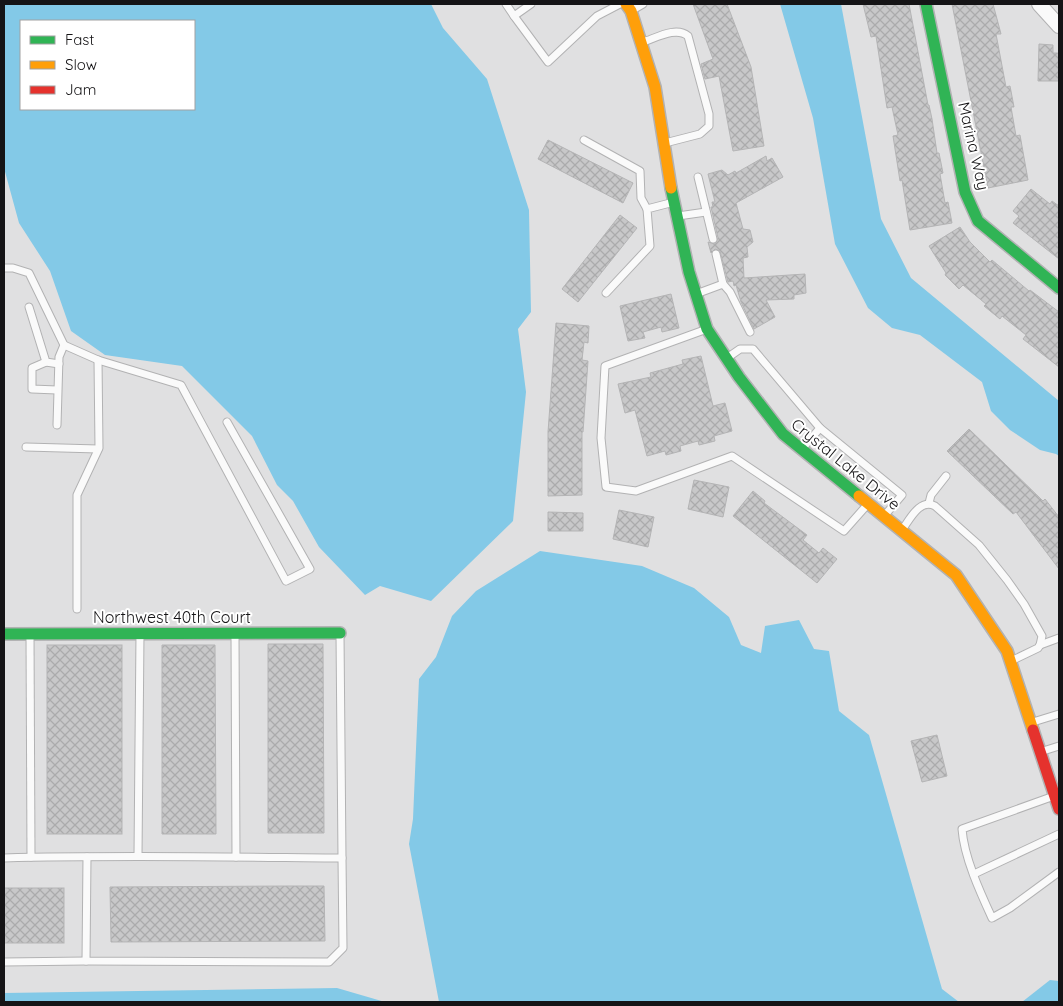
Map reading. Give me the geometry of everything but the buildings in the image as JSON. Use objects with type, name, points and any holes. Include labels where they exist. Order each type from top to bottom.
[{"type":"street","name":"Marina Way","points":[[926,4],[965,192],[978,221],[1059,288]]},
{"type":"street","points":[[1039,4],[1059,26]]},
{"type":"street","name":"Crystal Lake Drive","points":[[628,8],[655,87],[674,202],[689,272],[707,329],[739,377],[783,434],[956,575],[1007,651],[1040,752],[1055,789],[1059,809]]},
{"type":"street","name":"Northwest 40th Court","points":[[4,634],[340,633]]},
{"type":"lane","points":[[506,4],[548,62],[597,16],[620,4]]},
{"type":"lane","points":[[514,16],[531,4]]},
{"type":"lane","points":[[628,8],[643,4]]},
{"type":"lane","points":[[641,43],[673,32],[685,33],[688,36],[709,114],[709,126],[700,134],[664,143]]},
{"type":"lane","points":[[584,140],[640,171],[641,198],[647,209],[650,246],[606,293]]},
{"type":"lane","points":[[698,178],[713,239]]},
{"type":"lane","points":[[647,209],[674,202]]},
{"type":"lane","points":[[677,216],[706,212]]},
{"type":"lane","points":[[716,254],[723,284],[730,292],[750,332]]},
{"type":"lane","points":[[4,268],[29,272],[64,345],[98,360],[181,385],[286,580],[310,569],[227,422]]},
{"type":"lane","points":[[696,294],[723,284]]},
{"type":"lane","points":[[29,308],[46,362]]},
{"type":"lane","points":[[707,329],[605,366],[601,438],[606,487],[636,490],[732,456],[844,531],[868,503]]},
{"type":"lane","points":[[57,425],[59,357],[64,345]]},
{"type":"lane","points":[[727,358],[740,350],[753,349],[820,428],[902,495],[883,516]]},
{"type":"lane","points":[[77,609],[77,495],[98,449],[98,360]]},
{"type":"lane","points":[[57,390],[32,389],[32,368],[46,362],[59,364]]},
{"type":"lane","points":[[801,450],[820,428]]},
{"type":"lane","points":[[26,447],[98,449]]},
{"type":"lane","points":[[929,503],[931,495],[946,476]]},
{"type":"lane","points":[[902,530],[919,508],[929,503]]},
{"type":"lane","points":[[929,503],[979,545],[1007,580],[1024,604],[1042,636],[1040,645]]},
{"type":"lane","points":[[138,855],[140,633]]},
{"type":"lane","points":[[235,633],[236,857]]},
{"type":"lane","points":[[4,962],[329,962],[344,948],[340,633]]},
{"type":"lane","points":[[30,634],[31,857]]},
{"type":"lane","points":[[1010,661],[1038,648],[1040,645],[1059,638]]},
{"type":"lane","points":[[1030,723],[1059,714]]},
{"type":"lane","points":[[1040,752],[1059,746]]},
{"type":"lane","points":[[1055,789],[962,829],[963,840],[974,874],[992,918],[1010,908],[1059,872]]},
{"type":"lane","points":[[974,874],[1059,834]]},
{"type":"lane","points":[[4,858],[87,858],[138,855],[342,858]]},
{"type":"lane","points":[[86,962],[87,858]]},
{"type":"water","points":[[4,4],[431,4],[443,28],[487,79],[529,210],[531,312],[518,329],[526,392],[513,521],[431,601],[380,586],[365,595],[319,547],[293,501],[277,485],[252,436],[182,366],[105,355],[71,331],[50,271],[19,223],[4,168]]},
{"type":"water","points":[[780,4],[841,4],[881,219],[911,278],[1059,401],[1059,456],[1040,450],[1010,430],[991,411],[982,382],[920,335],[892,328],[868,308],[835,244],[813,118]]},
{"type":"water","points":[[540,551],[642,566],[694,588],[729,617],[741,645],[761,653],[765,626],[799,620],[814,649],[829,651],[839,711],[869,735],[942,989],[959,1002],[439,1002],[409,844],[413,819],[419,679],[436,657],[452,616],[476,591]]},
{"type":"water","points":[[1050,980],[1059,981],[1059,1002],[1022,1002]]},
{"type":"water","points":[[337,988],[385,1002],[4,1002],[4,993]]},
{"type":"traffic: fast","points":[[926,4],[965,192],[978,221],[1059,288]]},
{"type":"traffic: fast","points":[[671,188],[689,272],[707,329],[739,377],[783,434],[859,496]]},
{"type":"traffic: fast","points":[[4,634],[340,633]]},
{"type":"traffic: slow","points":[[626,4],[631,11],[655,87],[671,188]]},
{"type":"traffic: slow","points":[[859,496],[956,575],[1007,651],[1033,730]]},
{"type":"traffic: jam","points":[[1033,730],[1059,809]]}]
